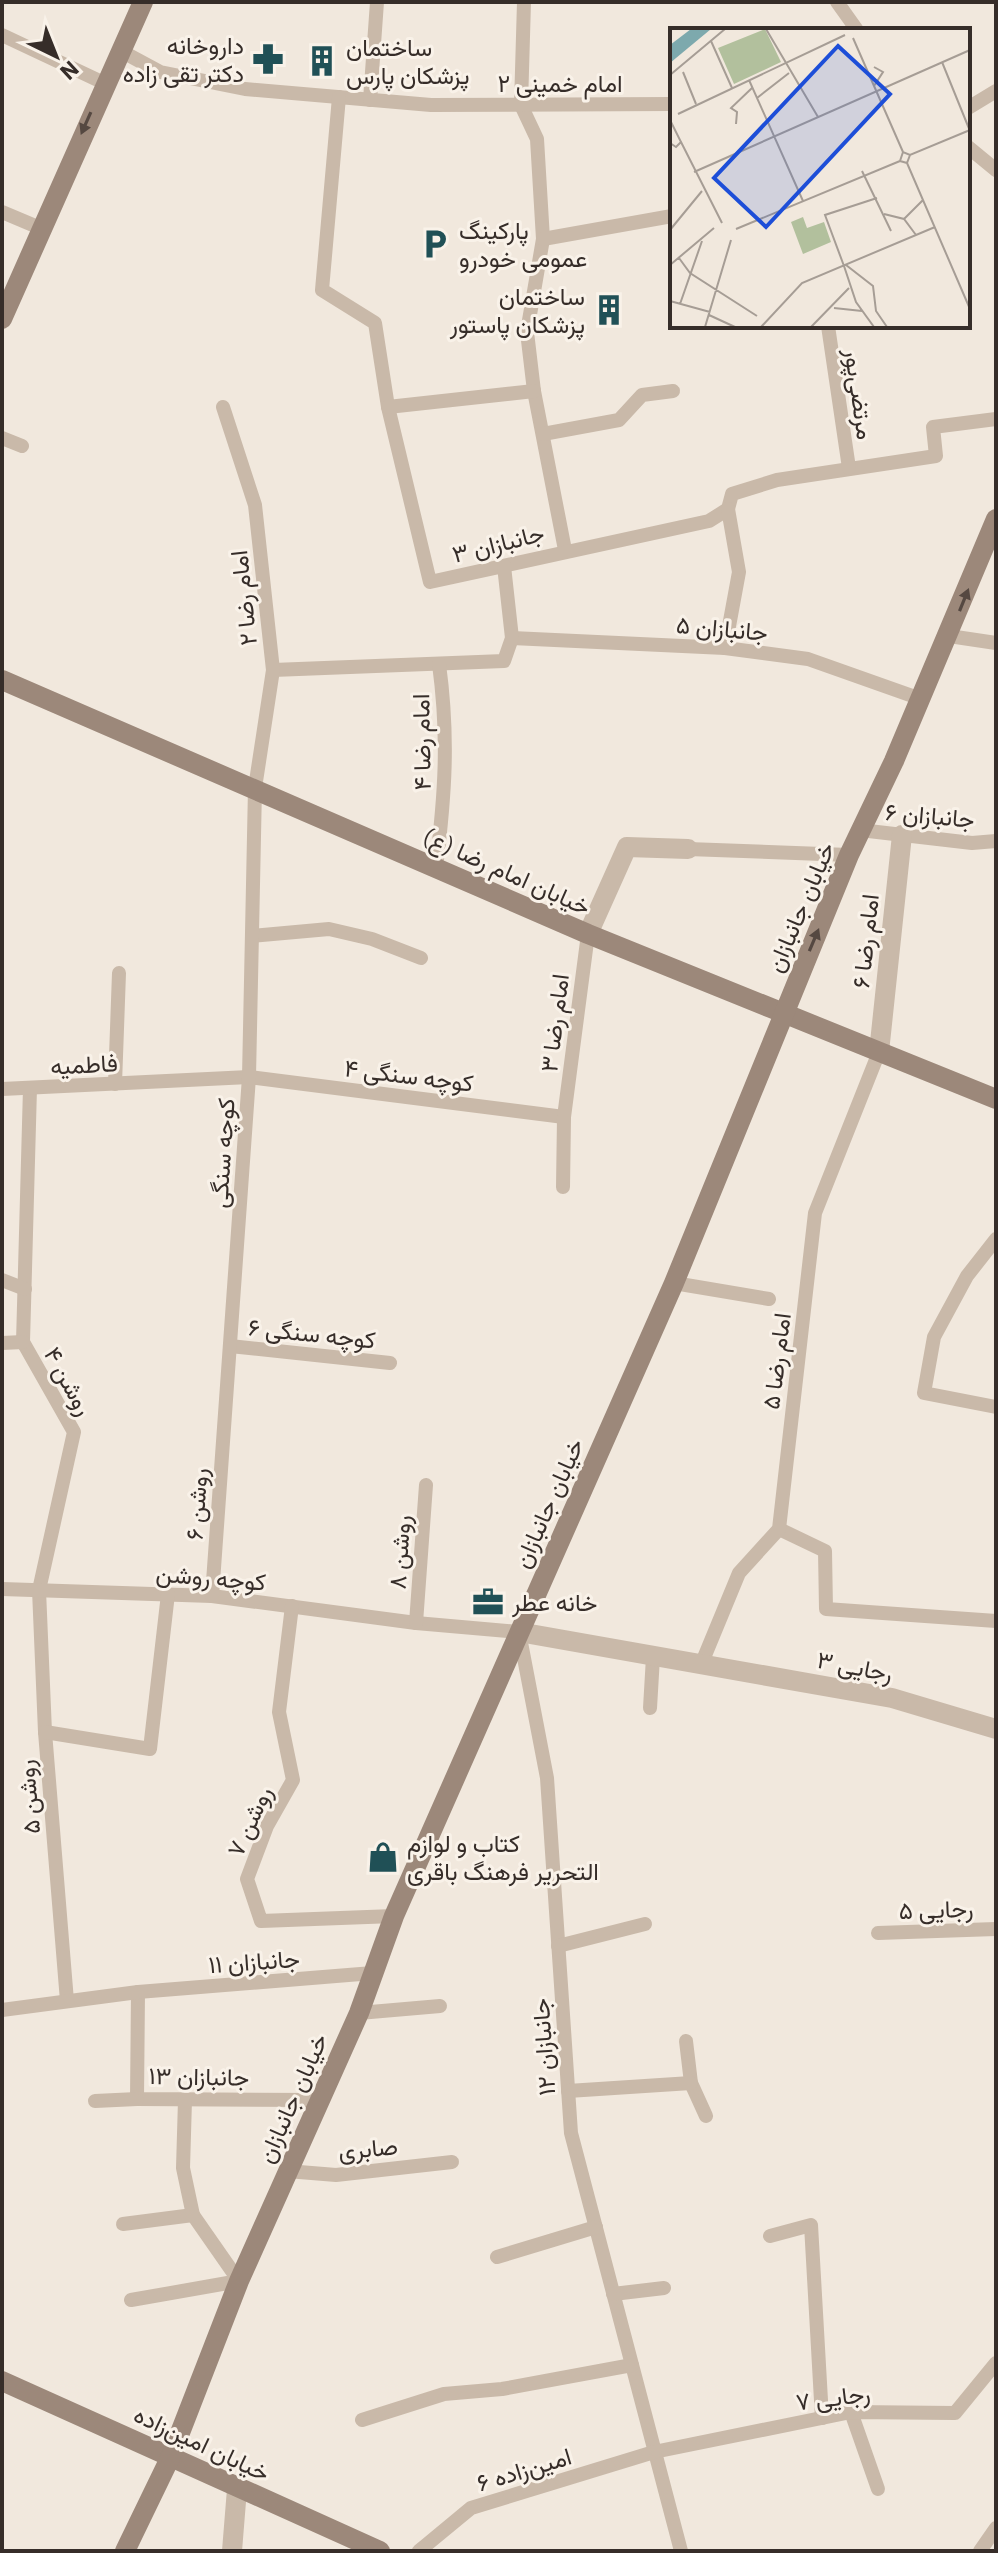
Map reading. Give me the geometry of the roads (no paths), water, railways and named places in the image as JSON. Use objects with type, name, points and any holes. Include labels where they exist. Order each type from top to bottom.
[{"type":"street","points":[[2,319],[104,83],[143,2]]},
{"type":"street","name":"خیابان جانبازان","points":[[125,2551],[171,2456],[239,2281],[317,2100],[359,2013],[394,1916],[674,1283],[849,855],[949,636],[996,519]]},
{"type":"street","name":"خیابان امام رضا (ع)","points":[[2,680],[588,934],[996,1099]]},
{"type":"street","name":"امام رضا ۶","points":[[879,1052],[902,835]]},
{"type":"street","points":[[588,934],[627,847],[688,849]]},
{"type":"street","name":"رجایی ۳","points":[[519,1632],[892,1698],[996,1729]]},
{"type":"street","name":"خیابان امین‌زاده","points":[[2,2381],[380,2551]]},
{"type":"street","points":[[232,2551],[237,2489]]},
{"type":"lane","points":[[370,100],[377,2]]},
{"type":"lane","points":[[524,2],[521,105],[537,139],[543,239],[527,332],[534,391],[565,550]]},
{"type":"lane","points":[[837,2],[856,28]]},
{"type":"lane","points":[[2,35],[104,83]]},
{"type":"lane","name":"امام خمینی ۲","points":[[121,51],[160,72],[245,89],[431,105],[670,104]]},
{"type":"lane","points":[[970,107],[996,91]]},
{"type":"lane","name":"جانبازان ۳","points":[[339,97],[322,290],[375,323],[388,407],[430,582],[565,550],[709,521],[728,509],[732,494],[777,480],[936,456],[933,427],[996,419]]},
{"type":"lane","points":[[970,149],[992,167]]},
{"type":"lane","points":[[970,167],[992,167]]},
{"type":"lane","points":[[2,212],[40,228]]},
{"type":"lane","points":[[543,239],[670,216]]},
{"type":"lane","name":"مرتضی‌پور","points":[[828,328],[849,468]]},
{"type":"lane","points":[[388,407],[534,391]]},
{"type":"lane","points":[[543,434],[619,420],[642,395],[673,391]]},
{"type":"lane","name":"امام رضا ۲","points":[[223,407],[255,505],[273,670],[255,788],[253,893]]},
{"type":"lane","points":[[2,438],[22,446]]},
{"type":"lane","points":[[725,648],[739,572],[728,509]]},
{"type":"lane","points":[[273,670],[504,661],[512,638],[504,566]]},
{"type":"lane","points":[[949,636],[996,643]]},
{"type":"lane","name":"جانبازان ۵","points":[[512,638],[725,648],[808,659],[921,699]]},
{"type":"lane","name":"امام رضا ۴","points":[[436,868],[444,801],[447,725],[439,664]]},
{"type":"lane","name":"جانبازان ۶","points":[[860,830],[972,843],[996,841]]},
{"type":"lane","points":[[688,849],[849,855]]},
{"type":"lane","name":"کوچه سنگی","points":[[225,1416],[249,1077],[253,893]]},
{"type":"lane","points":[[252,936],[329,929],[372,939],[421,958]]},
{"type":"lane","name":"امام رضا ۳","points":[[563,1187],[564,1117],[588,934]]},
{"type":"lane","points":[[115,1084],[119,973]]},
{"type":"lane","name":"امام رضا ۵","points":[[779,1529],[815,1213],[879,1052]]},
{"type":"lane","name":"کوچه سنگی ۴","points":[[169,1081],[249,1077],[564,1117]]},
{"type":"lane","name":"فاطمیه","points":[[2,1089],[169,1081]]},
{"type":"lane","name":"روشن ۴","points":[[30,1088],[23,1342],[74,1432],[39,1590]]},
{"type":"lane","points":[[996,1239],[967,1276],[934,1337],[924,1393],[996,1407]]},
{"type":"lane","points":[[2,1280],[25,1289]]},
{"type":"lane","points":[[674,1283],[769,1299]]},
{"type":"lane","points":[[2,1343],[23,1342]]},
{"type":"lane","name":"کوچه سنگی ۶","points":[[230,1346],[390,1363]]},
{"type":"lane","name":"روشن ۶","points":[[212,1596],[225,1416]]},
{"type":"lane","name":"روشن ۸","points":[[416,1623],[426,1485]]},
{"type":"lane","points":[[701,1665],[739,1573],[779,1529],[825,1551],[826,1609],[996,1621]]},
{"type":"lane","name":"کوچه روشن","points":[[2,1589],[212,1596],[416,1623],[519,1632]]},
{"type":"lane","name":"روشن ۵","points":[[39,1590],[45,1732],[67,2001]]},
{"type":"lane","points":[[45,1732],[150,1749],[168,1594]]},
{"type":"lane","name":"روشن ۷","points":[[292,1606],[279,1712],[293,1780],[267,1826],[247,1879],[261,1921],[394,1916]]},
{"type":"lane","name":"جانبازان ۱۲","points":[[519,1632],[547,1778],[571,2133],[681,2551]]},
{"type":"lane","points":[[650,1708],[653,1657]]},
{"type":"lane","points":[[558,1946],[645,1924]]},
{"type":"lane","name":"رجایی ۵","points":[[878,1933],[996,1929]]},
{"type":"lane","name":"جانبازان ۱۱","points":[[2,2010],[138,1992],[373,1973]]},
{"type":"lane","name":"جانبازان ۱۳","points":[[138,1992],[137,2099],[317,2100]]},
{"type":"lane","points":[[359,2013],[440,2006]]},
{"type":"lane","points":[[686,2041],[691,2083],[706,2116]]},
{"type":"lane","points":[[568,2091],[691,2083]]},
{"type":"lane","points":[[95,2101],[137,2099]]},
{"type":"lane","points":[[131,2300],[239,2281],[193,2215],[183,2168],[185,2100]]},
{"type":"lane","name":"صابری","points":[[287,2171],[336,2175],[452,2162]]},
{"type":"lane","points":[[123,2224],[193,2215]]},
{"type":"lane","points":[[770,2236],[811,2225],[822,2418]]},
{"type":"lane","points":[[497,2257],[596,2227]]},
{"type":"lane","points":[[613,2294],[664,2288]]},
{"type":"lane","name":"رجایی ۷","points":[[654,2452],[851,2412],[955,2413],[996,2363]]},
{"type":"lane","points":[[362,2420],[444,2394],[502,2389],[632,2365]]},
{"type":"lane","points":[[851,2412],[878,2489]]},
{"type":"lane","name":"امین‌زاده ۶","points":[[419,2551],[471,2508],[654,2452]]},
{"type":"lane","points":[[980,2551],[996,2528]]},
{"type":"place","name":"داروخانه دکتر تقی زاده","points":[[268,59]]},
{"type":"place","name":"ساختمان پزشکان پارس","points":[[322,61]]},
{"type":"place","name":"پارکینگ عمومی خودرو","points":[[435,244]]},
{"type":"place","name":"ساختمان پزشکان پاستور","points":[[609,310]]},
{"type":"place","name":"خانه عطر","points":[[488,1602]]},
{"type":"place","name":"کتاب و لوازم التحریر فرهنگ باقری","points":[[383,1857]]}]
